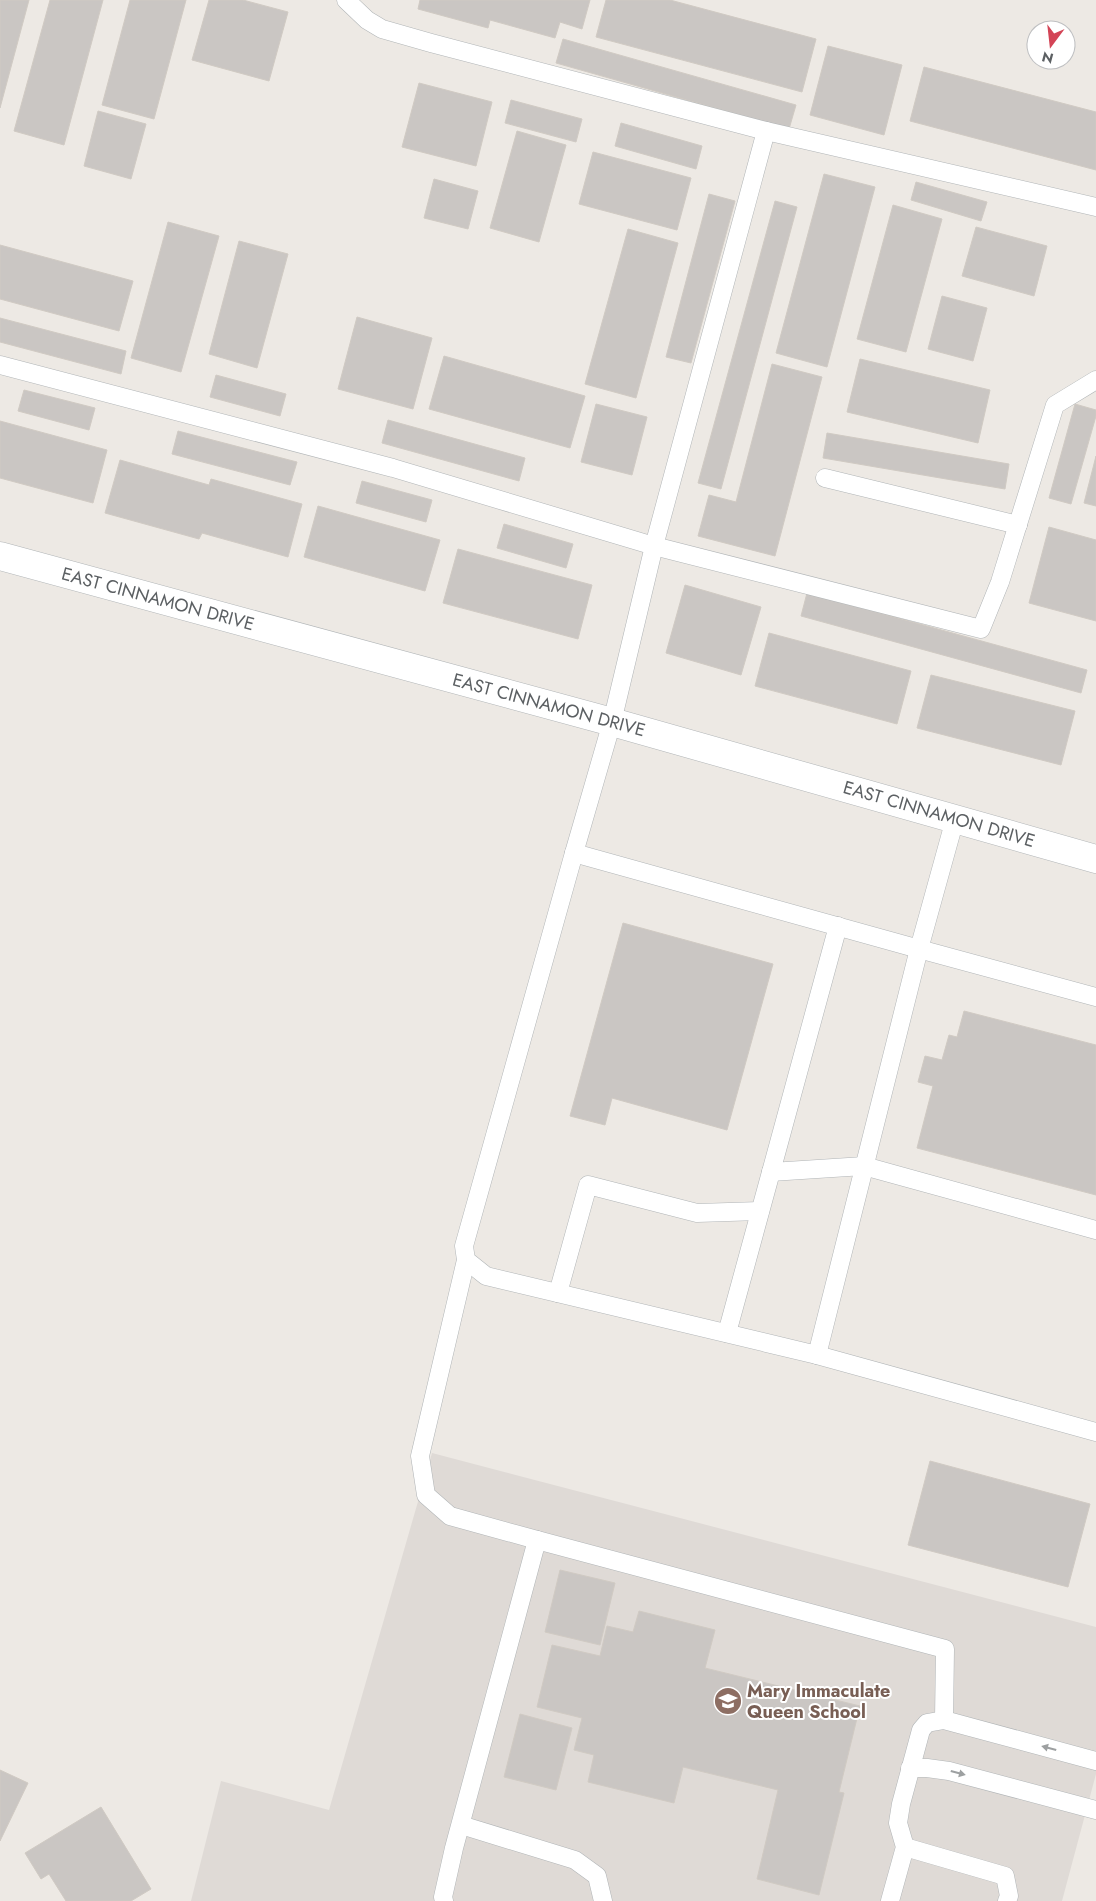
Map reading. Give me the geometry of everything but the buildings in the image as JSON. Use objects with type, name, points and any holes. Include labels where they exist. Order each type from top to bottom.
[{"type":"street","name":"EAST CINNAMON DRIVE","points":[[0,556],[612,722],[955,819],[1095,854]]},
{"type":"lane","points":[[346,0],[367,20],[382,29],[766,131],[1096,207]]},
{"type":"lane","points":[[766,131],[654,546],[612,722],[464,1246],[466,1260],[420,1456],[426,1495],[450,1516],[945,1649],[944,1720]]},
{"type":"lane","points":[[0,365],[393,468],[654,546],[981,629],[1000,582],[1055,405],[1096,380]]},
{"type":"lane","points":[[825,478],[1018,525]]},
{"type":"lane","points":[[817,1355],[919,949],[955,819]]},
{"type":"lane","points":[[574,853],[1096,997]]},
{"type":"lane","points":[[727,1334],[838,926]]},
{"type":"lane","points":[[771,1172],[864,1166],[1096,1230]]},
{"type":"lane","points":[[558,1293],[588,1185],[697,1213],[760,1211]]},
{"type":"lane","points":[[466,1260],[486,1276],[817,1355],[1096,1432]]},
{"type":"lane","points":[[444,1901],[443,1897],[461,1825],[537,1540]]},
{"type":"lane","points":[[890,1901],[905,1847],[898,1823],[900,1804],[921,1730],[927,1723],[944,1720],[1096,1761]]},
{"type":"lane","points":[[910,1768],[949,1770],[1096,1810]]},
{"type":"lane","points":[[461,1825],[576,1860],[597,1876],[602,1901]]},
{"type":"lane","points":[[905,1847],[1005,1876],[1007,1901]]},
{"type":"shaded area","name":"Mary Immaculate Queen School","points":[[432,1453],[1096,1627],[1096,1774],[1062,1901],[191,1901],[221,1781],[329,1810]]},
{"type":"place","name":"Mary Immaculate Queen School","points":[[728,1701]]}]
